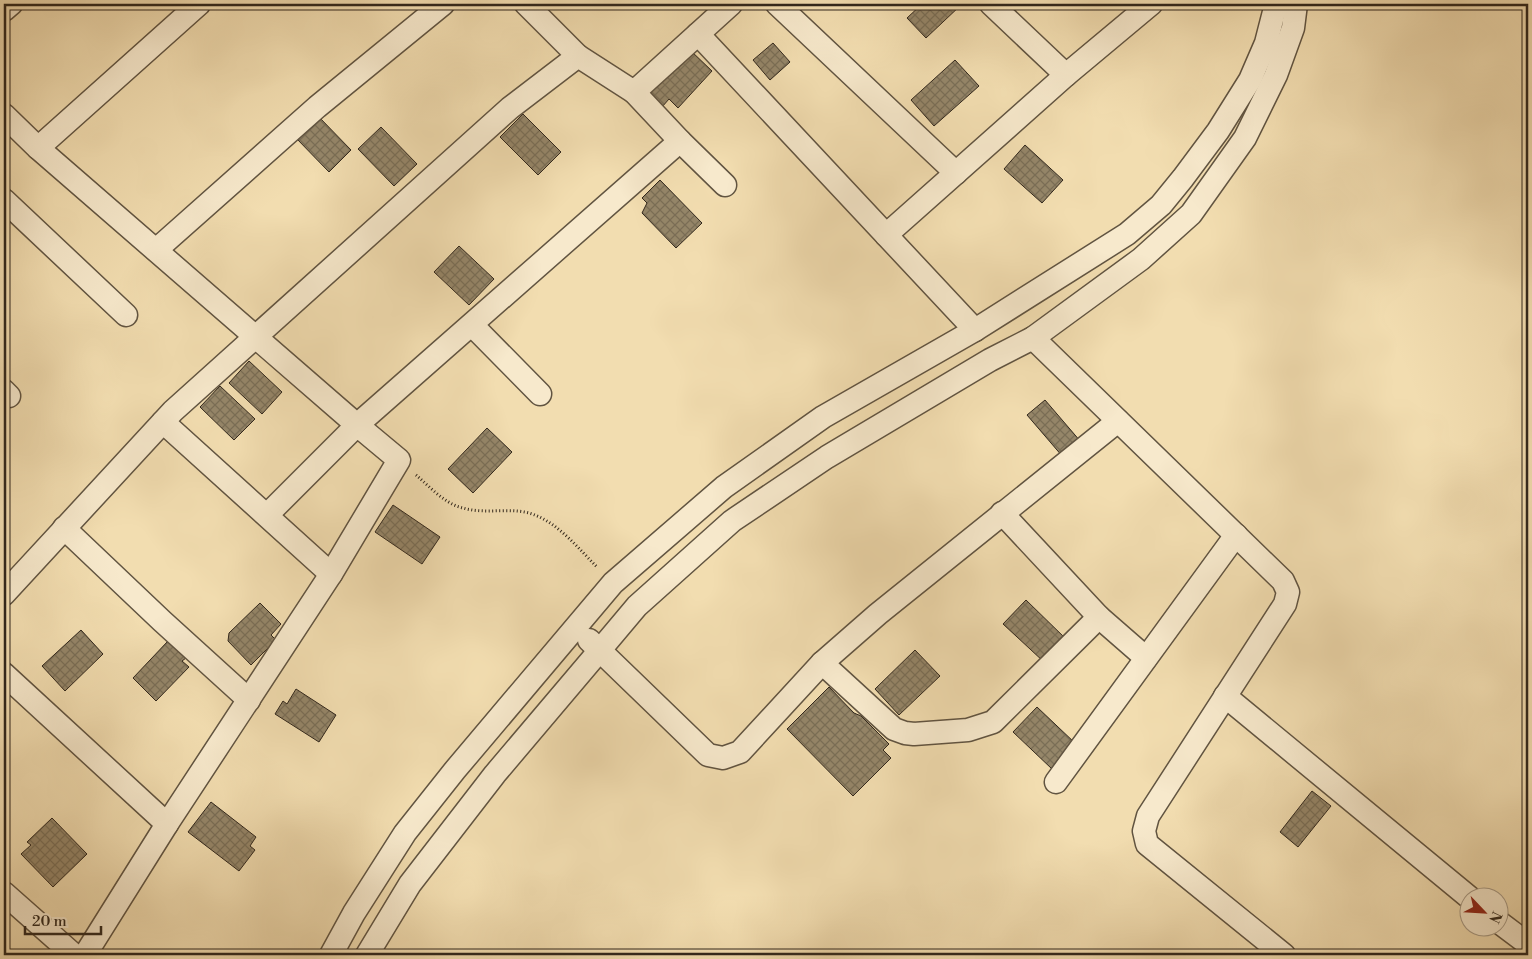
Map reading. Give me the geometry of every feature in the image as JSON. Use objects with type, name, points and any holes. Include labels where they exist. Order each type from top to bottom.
[{"type":"street","points":[[4,10],[10,4]]},
{"type":"street","points":[[38,148],[199,4]]},
{"type":"street","points":[[156,250],[317,107],[443,4]]},
{"type":"street","points":[[526,4],[578,56],[634,92],[725,185]]},
{"type":"street","points":[[777,4],[956,173]]},
{"type":"street","points":[[991,4],[1066,75]]},
{"type":"street","points":[[886,235],[1066,75],[1151,4]]},
{"type":"street","points":[[331,955],[354,913],[405,833],[455,770],[613,583],[724,487],[823,417],[975,330],[1127,234],[1161,205],[1184,178],[1218,131],[1250,80],[1266,43],[1276,4]]},
{"type":"street","points":[[367,955],[416,876],[496,774],[637,606],[732,521],[827,457],[990,360],[1033,338],[1141,259],[1190,214],[1246,138],[1276,74],[1293,28],[1296,4]]},
{"type":"street","points":[[634,92],[698,34],[717,8]]},
{"type":"street","points":[[698,34],[975,330]]},
{"type":"street","points":[[4,594],[173,411],[510,108],[578,56]]},
{"type":"street","points":[[9,129],[38,148],[399,460],[331,574],[167,824],[85,955]]},
{"type":"street","points":[[267,516],[357,425],[680,140]]},
{"type":"street","points":[[4,200],[126,315]]},
{"type":"street","points":[[472,325],[540,394]]},
{"type":"street","points":[[1033,338],[1283,581],[1288,592],[1285,604],[1148,816],[1144,831],[1147,844],[1284,955]]},
{"type":"street","points":[[576,627],[708,755],[723,758],[740,752],[822,663],[878,614],[1118,421]]},
{"type":"street","points":[[163,422],[331,574]]},
{"type":"street","points":[[1002,513],[1099,617],[1146,658]]},
{"type":"street","points":[[64,528],[248,700]]},
{"type":"street","points":[[1056,782],[1236,535]]},
{"type":"street","points":[[822,663],[894,729],[914,734],[968,730],[993,722],[1099,617]]},
{"type":"street","points":[[4,674],[167,824]]},
{"type":"street","points":[[1225,696],[1460,890]]},
{"type":"street","points":[[4,893],[74,955]]},
{"type":"street","points":[[1510,930],[1528,944]]},
{"type":"path","points":[[399,460],[444,499],[462,508],[534,514],[545,520],[562,532],[613,583]]},
{"type":"building","points":[[922,4],[961,5],[926,38],[907,18]]},
{"type":"building","points":[[773,43],[790,62],[770,80],[753,60]]},
{"type":"building","points":[[689,49],[712,71],[678,108],[669,99],[662,107],[648,94]]},
{"type":"building","points":[[955,60],[979,86],[934,126],[911,100]]},
{"type":"building","points":[[523,114],[561,152],[538,175],[500,137]]},
{"type":"building","points":[[318,116],[351,150],[329,172],[296,138]]},
{"type":"building","points":[[381,127],[417,164],[394,186],[358,149]]},
{"type":"building","points":[[1025,145],[1063,180],[1042,203],[1004,169]]},
{"type":"building","points":[[660,180],[702,223],[676,248],[642,213],[647,203],[642,198]]},
{"type":"building","points":[[459,246],[494,279],[469,305],[434,272]]},
{"type":"building","points":[[249,361],[282,392],[262,414],[229,383]]},
{"type":"building","points":[[220,386],[255,419],[234,440],[200,407]]},
{"type":"building","points":[[1045,400],[1081,442],[1063,457],[1027,415]]},
{"type":"building","points":[[487,428],[512,452],[473,493],[448,469]]},
{"type":"building","points":[[393,505],[440,537],[422,564],[375,532]]},
{"type":"building","points":[[1026,600],[1066,639],[1044,662],[1003,624]]},
{"type":"building","points":[[260,603],[281,624],[271,635],[276,640],[251,665],[228,641],[229,633]]},
{"type":"building","points":[[81,630],[103,654],[65,691],[42,666]]},
{"type":"building","points":[[168,641],[186,658],[182,661],[189,667],[156,701],[133,678]]},
{"type":"building","points":[[915,650],[940,676],[899,715],[875,689]]},
{"type":"building","points":[[829,687],[854,713],[861,716],[889,744],[883,750],[891,758],[853,796],[787,729]]},
{"type":"building","points":[[296,689],[336,715],[319,742],[275,714],[283,701],[287,704]]},
{"type":"building","points":[[1037,707],[1076,744],[1052,769],[1013,732]]},
{"type":"building","points":[[1312,791],[1331,806],[1298,847],[1280,832]]},
{"type":"building","points":[[211,802],[256,837],[250,846],[255,850],[239,871],[188,832]]},
{"type":"building","points":[[52,818],[87,854],[53,887],[21,854],[31,845],[27,842]]}]
